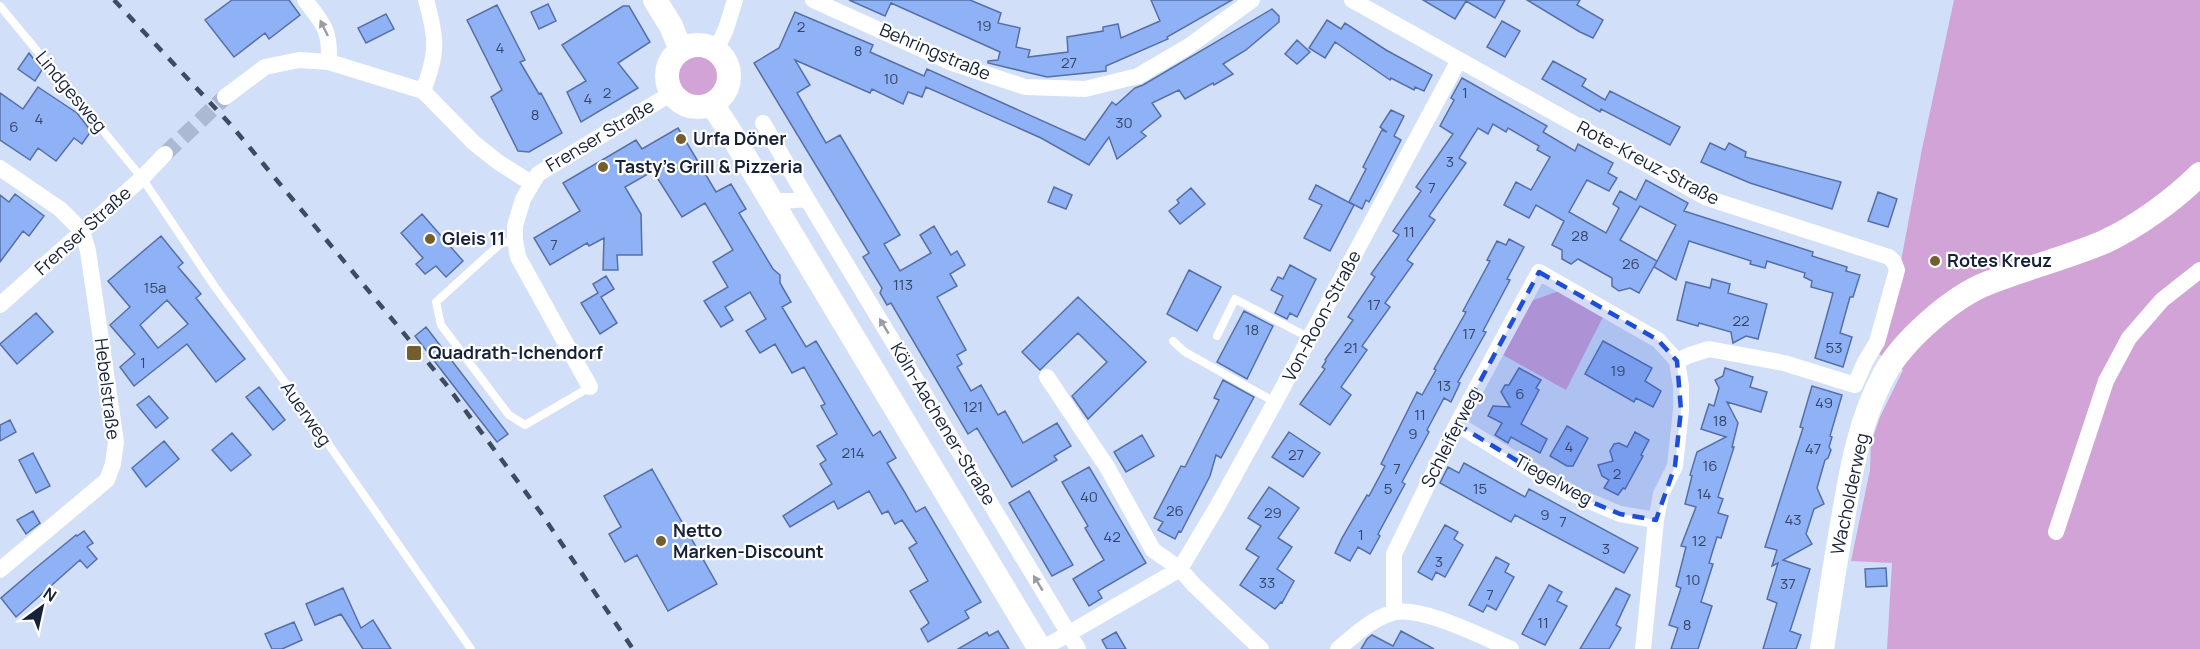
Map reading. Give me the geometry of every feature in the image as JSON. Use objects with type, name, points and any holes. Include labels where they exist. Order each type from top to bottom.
[{"type":"main road","points":[[655,0],[671,26],[681,50]]},
{"type":"main road","points":[[698,45],[716,50],[727,64],[728,83],[719,99],[712,104],[694,107],[678,100],[672,93],[667,75],[674,57],[681,50],[698,45]]},
{"type":"main road","name":"Köln-Aachener-Straße","points":[[712,104],[1041,649]]},
{"type":"main road","name":"Wacholderweg","points":[[1822,649],[1853,460],[1884,374],[1904,348],[1956,299],[1985,284],[2105,241],[2165,204],[2200,174]]},
{"type":"street","points":[[305,0],[326,28],[330,41],[329,62]]},
{"type":"street","points":[[423,91],[435,56],[435,31],[426,0]]},
{"type":"street","points":[[716,50],[726,29],[735,0]]},
{"type":"street","name":"Behringstraße","points":[[813,0],[952,63],[1025,87],[1085,88],[1138,76],[1189,46],[1252,0]]},
{"type":"street","name":"Rote-Kreuz-Straße","points":[[1352,0],[1707,198],[1889,257],[1894,262],[1897,270],[1877,342],[1855,385],[1784,363],[1709,349],[1677,361]]},
{"type":"street","name":"Frenser Straße","points":[[225,96],[265,67],[299,60],[329,62],[423,91],[474,144],[531,183]]},
{"type":"street","name":"Von-Roon-Straße","points":[[1041,649],[1180,569],[1275,402],[1459,60]]},
{"type":"street","name":"Frenser Straße","points":[[590,387],[518,257],[515,240],[518,213],[531,183],[538,174],[672,93]]},
{"type":"street","name":"Köln-Aachener-Straße","points":[[764,123],[807,199],[1078,649]]},
{"type":"street","name":"Frenser Straße","points":[[0,305],[142,178],[165,154]]},
{"type":"street","points":[[0,168],[60,209],[82,231]]},
{"type":"street","points":[[772,202],[807,199]]},
{"type":"street","name":"Hebelstraße","points":[[0,570],[107,480],[113,464],[116,442],[88,251],[82,231]]},
{"type":"street","points":[[2055,532],[2106,381],[2130,338],[2162,300],[2200,270]]},
{"type":"street","name":"Schleiferweg","points":[[1394,612],[1394,554],[1457,424],[1539,272],[1658,340],[1677,361]]},
{"type":"street","points":[[1643,649],[1656,520],[1661,494],[1675,466],[1681,410],[1681,386],[1677,361]]},
{"type":"street","points":[[1047,377],[1107,467],[1153,550],[1180,569],[1261,649]]},
{"type":"street","name":"Tiegelweg","points":[[1457,424],[1568,492],[1620,514],[1656,520]]},
{"type":"street","points":[[1338,649],[1365,627],[1394,612],[1411,612],[1440,619],[1511,649]]},
{"type":"lane","name":"Lindgesweg","points":[[0,6],[142,178]]},
{"type":"lane","name":"Auerweg","points":[[142,178],[215,287],[295,396],[471,649]]},
{"type":"lane","points":[[515,240],[500,244],[436,302],[441,325],[509,415],[525,425],[590,387]]},
{"type":"lane","points":[[1217,336],[1235,299],[1310,338]]},
{"type":"lane","points":[[1173,341],[1185,352],[1275,402]]},
{"type":"highlighted area","points":[[1539,272],[1658,340],[1677,361],[1681,410],[1675,466],[1656,520],[1620,514],[1568,492],[1457,424]]},
{"type":"shaded area","points":[[1954,0],[2200,0],[2200,649],[1887,649],[1892,563],[1851,561],[1870,470],[1871,443],[1880,417],[1903,370],[1876,352],[1890,320],[1922,149]]},
{"type":"shaded area","points":[[698,55],[713,61],[719,76],[713,91],[698,97],[683,91],[677,76],[683,61]]},
{"type":"shaded area","points":[[1559,291],[1604,315],[1566,390],[1501,354],[1531,301]]},
{"type":"building","points":[[232,0],[289,0],[300,15],[269,39],[265,33],[234,57],[205,20]]},
{"type":"building","points":[[849,0],[970,0],[1001,13],[998,23],[1020,28],[1016,47],[1030,50],[1028,57],[1068,52],[1067,37],[1103,31],[1103,27],[1118,24],[1121,38],[1160,21],[1151,0],[1232,0],[1167,37],[1168,39],[1106,66],[1106,71],[1047,77],[988,63],[988,61],[998,60],[1000,52],[891,3],[885,16]]},
{"type":"building","points":[[1423,0],[1505,0],[1495,18],[1466,1],[1455,19]]},
{"type":"building","points":[[1527,0],[1580,0],[1577,5],[1603,20],[1593,38]]},
{"type":"building","points":[[548,4],[556,21],[539,29],[531,12]]},
{"type":"building","points":[[497,5],[525,60],[520,62],[539,94],[541,93],[562,133],[529,152],[518,151],[491,97],[502,90],[467,20]]},
{"type":"building","points":[[623,6],[629,6],[650,42],[618,63],[638,88],[581,122],[567,92],[586,81],[562,45]]},
{"type":"building","points":[[1272,9],[1279,16],[1279,22],[1246,50],[1223,64],[1233,74],[1185,99],[1179,90],[1152,103],[1161,116],[1141,132],[1146,136],[1117,159],[1109,137],[1089,165],[1041,138],[926,87],[922,97],[908,92],[903,104],[872,89],[870,93],[795,60],[810,85],[797,93],[826,143],[840,135],[900,235],[884,244],[900,271],[931,253],[920,235],[934,226],[951,255],[957,251],[965,265],[950,274],[957,286],[937,297],[966,350],[957,355],[962,364],[957,367],[971,391],[981,385],[998,415],[1005,411],[1023,443],[1057,423],[1071,446],[1054,456],[1057,460],[1012,487],[977,428],[968,434],[891,303],[887,305],[880,293],[882,288],[863,257],[869,253],[754,63],[779,48],[795,12],[873,45],[870,52],[924,76],[927,69],[1085,140],[1112,102],[1116,105],[1135,88]]},
{"type":"building","points":[[386,14],[394,29],[366,43],[358,28]]},
{"type":"building","points":[[1327,20],[1341,29],[1345,23],[1386,50],[1432,75],[1424,91],[1415,87],[1414,90],[1391,78],[1390,80],[1335,42],[1325,58],[1309,48]]},
{"type":"building","points":[[1502,21],[1520,31],[1505,57],[1487,47]]},
{"type":"building","points":[[1297,40],[1310,52],[1297,64],[1285,54]]},
{"type":"building","points":[[29,53],[42,70],[35,81],[18,69]]},
{"type":"building","points":[[1553,61],[1586,79],[1582,86],[1605,100],[1610,91],[1680,127],[1670,145],[1601,109],[1600,112],[1542,79]]},
{"type":"building","points":[[1462,78],[1547,126],[1543,132],[1575,151],[1578,144],[1613,163],[1608,173],[1617,178],[1609,191],[1587,180],[1569,212],[1606,233],[1619,208],[1613,204],[1620,191],[1636,200],[1646,180],[1688,203],[1684,211],[1813,252],[1812,256],[1847,267],[1846,271],[1860,275],[1853,297],[1850,297],[1840,333],[1852,337],[1843,367],[1815,358],[1833,293],[1811,287],[1812,281],[1804,277],[1805,273],[1767,261],[1765,268],[1750,264],[1751,261],[1689,241],[1676,280],[1654,267],[1676,225],[1640,206],[1620,240],[1657,261],[1639,293],[1630,288],[1619,291],[1612,286],[1612,278],[1578,259],[1571,264],[1562,259],[1562,250],[1552,245],[1564,221],[1536,205],[1529,218],[1504,205],[1516,182],[1531,190],[1550,157],[1537,150],[1539,146],[1508,128],[1506,132],[1493,124],[1488,134],[1478,128],[1459,158],[1466,163],[1429,216],[1435,220],[1407,260],[1413,264],[1385,303],[1390,307],[1362,346],[1367,350],[1341,387],[1351,395],[1330,425],[1300,404],[1325,369],[1322,367],[1325,360],[1353,320],[1348,317],[1375,277],[1371,274],[1399,235],[1393,231],[1421,191],[1416,187],[1453,134],[1440,126],[1454,100],[1451,98]]},
{"type":"building","points":[[38,87],[77,113],[91,131],[82,144],[74,138],[56,161],[38,148],[30,160],[0,140],[0,93],[23,109]]},
{"type":"building","points":[[1391,110],[1404,116],[1394,136],[1401,140],[1369,202],[1366,200],[1362,209],[1349,202],[1366,169],[1363,167],[1382,130],[1387,132],[1380,127]]},
{"type":"building","points":[[678,128],[716,192],[731,184],[746,209],[739,213],[773,269],[780,275],[780,283],[791,302],[782,307],[806,347],[816,341],[873,436],[880,431],[896,458],[887,463],[916,512],[925,507],[981,602],[965,611],[969,618],[928,642],[921,629],[929,623],[910,591],[928,581],[909,548],[917,543],[902,520],[895,524],[888,511],[882,514],[869,491],[838,509],[834,501],[790,527],[783,516],[832,484],[820,464],[826,460],[817,446],[837,434],[821,406],[825,404],[804,367],[792,373],[775,344],[760,353],[746,331],[766,319],[750,292],[725,307],[733,320],[721,327],[704,301],[728,287],[713,262],[733,250],[705,203],[682,217],[653,171],[625,187],[641,214],[642,255],[617,255],[618,270],[603,270],[604,238],[589,246],[587,243],[550,265],[534,238],[580,211],[563,183],[636,140],[642,149]]},
{"type":"building","points":[[1710,143],[1725,150],[1729,143],[1746,152],[1745,157],[1841,182],[1832,209],[1750,183],[1701,162]]},
{"type":"building","points":[[1316,185],[1354,205],[1330,251],[1304,238],[1322,205],[1309,199]]},
{"type":"building","points":[[1054,187],[1072,195],[1066,209],[1048,202]]},
{"type":"building","points":[[1191,188],[1205,204],[1180,224],[1169,211],[1179,203],[1177,200]]},
{"type":"building","points":[[1878,192],[1897,199],[1888,227],[1868,221]]},
{"type":"building","points":[[15,194],[44,216],[29,236],[23,231],[0,262],[0,195],[9,202]]},
{"type":"building","points":[[422,214],[463,261],[446,277],[436,266],[425,274],[416,264],[423,258],[401,233]]},
{"type":"building","points":[[161,236],[183,263],[178,267],[201,294],[196,298],[245,359],[216,382],[187,344],[134,386],[120,367],[135,354],[110,325],[130,307],[108,281]],"holes":[[[167,300],[188,324],[158,348],[140,325]]]},
{"type":"building","points":[[1509,239],[1524,247],[1507,279],[1510,280],[1483,331],[1486,332],[1458,382],[1460,383],[1451,402],[1444,398],[1427,430],[1429,432],[1402,482],[1405,484],[1370,554],[1358,547],[1350,561],[1335,553],[1342,538],[1385,466],[1381,464],[1417,392],[1422,395],[1436,370],[1434,369],[1466,312],[1463,311],[1490,261],[1487,260],[1497,241],[1506,245]]},
{"type":"building","points":[[1290,265],[1316,279],[1297,317],[1290,313],[1287,319],[1275,313],[1283,296],[1271,290],[1278,277],[1283,279]]},
{"type":"building","points":[[1189,270],[1221,287],[1197,331],[1167,314]]},
{"type":"building","points":[[606,276],[614,289],[601,297],[617,323],[600,334],[581,303],[598,293],[593,284]]},
{"type":"building","points":[[1712,279],[1730,284],[1728,293],[1767,304],[1758,339],[1746,336],[1733,343],[1731,332],[1699,323],[1698,326],[1677,320],[1686,282],[1710,288]]},
{"type":"building","points":[[1078,297],[1146,362],[1088,419],[1072,396],[1107,362],[1078,333],[1040,370],[1022,352]]},
{"type":"building","points":[[1244,311],[1273,326],[1247,379],[1217,362]]},
{"type":"building","points":[[36,313],[53,332],[17,364],[0,344]]},
{"type":"building","points":[[426,327],[508,434],[497,442],[415,336]]},
{"type":"building","points":[[1603,341],[1652,368],[1645,381],[1661,391],[1653,407],[1636,398],[1634,402],[1585,374]]},
{"type":"building","points":[[1519,368],[1541,380],[1536,388],[1539,390],[1521,424],[1547,439],[1540,453],[1511,437],[1508,443],[1495,435],[1502,423],[1488,416],[1493,406],[1510,407],[1501,392],[1505,385],[1509,385]]},
{"type":"building","points":[[1725,368],[1753,377],[1750,387],[1767,392],[1761,412],[1727,402],[1738,423],[1732,447],[1734,447],[1718,497],[1723,499],[1718,513],[1728,516],[1721,538],[1717,537],[1709,563],[1713,564],[1701,602],[1712,606],[1698,649],[1671,649],[1678,628],[1669,625],[1681,588],[1676,586],[1686,547],[1681,546],[1696,507],[1685,504],[1692,476],[1690,475],[1697,452],[1726,437],[1701,429],[1709,404],[1714,406],[1719,388],[1715,380],[1723,376]]},
{"type":"building","points":[[1223,380],[1254,397],[1221,458],[1216,455],[1210,476],[1181,532],[1179,531],[1175,539],[1158,530],[1163,522],[1154,518],[1181,466],[1185,467],[1219,400],[1214,398]]},
{"type":"building","points":[[1812,386],[1842,395],[1830,436],[1832,437],[1829,447],[1831,450],[1825,460],[1817,488],[1824,504],[1814,509],[1806,534],[1812,544],[1783,560],[1810,569],[1790,631],[1801,635],[1796,649],[1763,649],[1777,603],[1767,599],[1778,563],[1772,566],[1777,550],[1765,547],[1803,428],[1800,427]]},
{"type":"building","points":[[259,387],[285,420],[273,430],[246,397]]},
{"type":"building","points":[[149,396],[168,418],[156,428],[137,405]]},
{"type":"building","points":[[10,420],[16,432],[0,441],[0,425]]},
{"type":"building","points":[[1567,426],[1588,438],[1573,466],[1567,466],[1550,456]]},
{"type":"building","points":[[1289,432],[1320,453],[1303,477],[1272,457]]},
{"type":"building","points":[[1635,432],[1649,440],[1625,489],[1623,488],[1618,495],[1604,488],[1609,480],[1602,476],[1598,465],[1613,461],[1610,451],[1614,444],[1619,443],[1627,447]]},
{"type":"building","points":[[232,433],[251,455],[231,471],[212,450]]},
{"type":"building","points":[[1142,435],[1154,456],[1126,472],[1114,452]]},
{"type":"building","points":[[164,441],[179,459],[146,487],[132,468]]},
{"type":"building","points":[[33,453],[50,486],[36,493],[19,460]]},
{"type":"building","points":[[1464,463],[1525,497],[1529,489],[1638,548],[1624,573],[1515,515],[1511,522],[1440,483],[1448,467],[1459,473]]},
{"type":"building","points":[[1089,467],[1146,563],[1098,591],[1102,598],[1089,606],[1073,579],[1104,560],[1085,528],[1088,526],[1062,482]]},
{"type":"building","name":"Netto Marken-Discount","points":[[652,469],[717,584],[668,611],[637,555],[625,562],[609,534],[621,527],[604,496]]},
{"type":"building","points":[[1269,487],[1299,508],[1278,538],[1292,547],[1277,569],[1294,581],[1282,603],[1275,609],[1240,585],[1259,557],[1246,549],[1261,526],[1248,518]]},
{"type":"building","points":[[1029,491],[1073,565],[1052,576],[1009,503]]},
{"type":"building","points":[[33,511],[40,523],[26,534],[17,520]]},
{"type":"building","points":[[1445,525],[1458,532],[1454,539],[1463,545],[1445,577],[1436,572],[1432,580],[1418,572]]},
{"type":"building","points":[[84,531],[93,543],[87,547],[97,559],[87,568],[80,560],[16,617],[1,598],[76,535]]},
{"type":"building","points":[[1496,557],[1509,564],[1505,572],[1514,577],[1496,610],[1487,605],[1483,612],[1469,605]]},
{"type":"building","points":[[1886,568],[1887,586],[1866,587],[1865,569]]},
{"type":"building","points":[[1549,585],[1562,592],[1557,601],[1567,606],[1545,645],[1522,634]]},
{"type":"building","points":[[343,588],[361,628],[373,620],[391,649],[363,649],[341,614],[315,625],[306,604]]},
{"type":"building","points":[[1616,588],[1630,595],[1616,625],[1621,628],[1609,649],[1580,649]]},
{"type":"building","points":[[294,622],[302,640],[282,649],[272,649],[265,634]]},
{"type":"building","points":[[998,631],[1009,649],[958,649],[987,632],[989,636]]},
{"type":"building","points":[[1401,631],[1434,649],[1361,649],[1372,635],[1393,646]]},
{"type":"building","points":[[1116,632],[1126,649],[1107,649],[1102,640]]},
{"type":"tunnel","points":[[165,154],[225,97]]},
{"type":"railway","points":[[114,0],[231,125],[445,383],[541,513],[633,649]]},
{"type":"place","name":"Urfa Döner","points":[[681,139]]},
{"type":"place","name":"Tasty's Grill & Pizzeria","points":[[603,167]]},
{"type":"place","name":"Gleis 11","points":[[430,239]]},
{"type":"place","name":"Rotes Kreuz","points":[[1935,261]]},
{"type":"place","name":"Quadrath-Ichendorf","points":[[414,353]]},
{"type":"place","name":"Netto Marken-Discount","points":[[661,541]]}]
